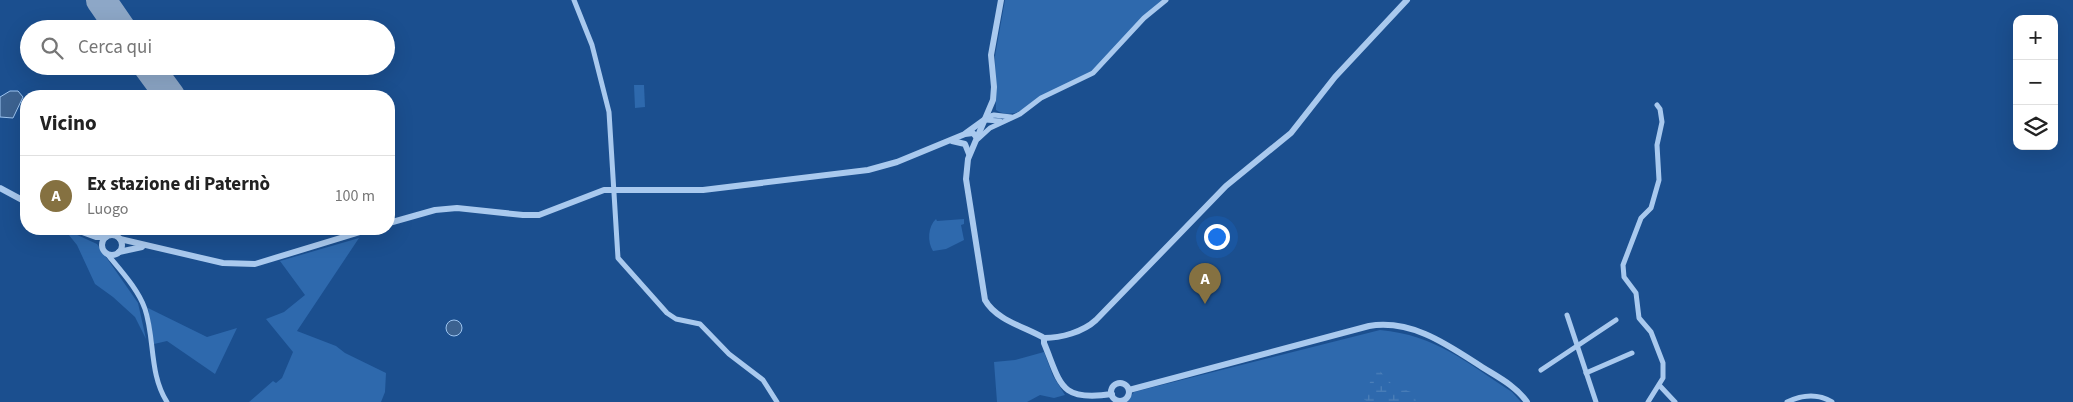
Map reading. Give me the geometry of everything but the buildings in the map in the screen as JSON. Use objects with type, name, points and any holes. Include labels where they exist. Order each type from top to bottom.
[{"type":"street","points":[[574,0],[592,45],[609,112],[617,253],[621,262],[671,316],[697,322],[729,354],[758,375],[777,402]]},
{"type":"street","points":[[1001,0],[991,54],[994,87],[992,103],[966,165],[966,178],[985,300],[995,312],[1044,338],[1064,336],[1085,328],[1096,320],[1226,186],[1296,128],[1335,78],[1407,0]]},
{"type":"street","points":[[395,221],[447,208],[467,208],[523,215],[539,215],[596,191],[614,189],[704,190],[868,170],[897,162],[951,141],[965,134],[986,118],[1014,117],[1050,93],[1093,73],[1144,18],[1166,0]]},
{"type":"street","points":[[992,103],[1002,118]]},
{"type":"street","points":[[1648,402],[1660,386],[1664,368],[1651,332],[1639,318],[1636,293],[1623,273],[1627,250],[1641,218],[1651,208],[1659,180],[1657,145],[1662,122],[1660,109],[1657,105]]},
{"type":"street","points":[[971,152],[982,135],[1002,118]]},
{"type":"street","points":[[965,134],[973,133],[977,138]]},
{"type":"street","points":[[951,141],[977,138]]},
{"type":"street","points":[[960,141],[971,152]]},
{"type":"street","points":[[0,188],[20,199]]},
{"type":"street","points":[[83,235],[102,247],[140,297],[145,309],[157,380],[167,402]]},
{"type":"street","points":[[90,235],[96,237],[115,236],[120,239],[223,263],[255,264],[350,235]]},
{"type":"street","points":[[102,247],[106,237]]},
{"type":"street","points":[[117,266],[122,246],[120,239]]},
{"type":"street","points":[[108,255],[148,245]]},
{"type":"street","points":[[1566,315],[1596,402]]},
{"type":"street","points":[[1541,370],[1616,320]]},
{"type":"street","points":[[1128,390],[1369,326],[1384,325],[1414,330],[1435,337],[1511,385],[1527,402]]},
{"type":"street","points":[[1044,338],[1044,343],[1060,382],[1068,392],[1083,398],[1113,398],[1120,400],[1126,398],[1128,390],[1124,384],[1119,383],[1113,387],[1113,398]]},
{"type":"street","points":[[1586,373],[1632,353]]},
{"type":"street","points":[[1660,386],[1674,402]]},
{"type":"street","points":[[1787,402],[1809,395],[1832,402]]},
{"type":"green space","points":[[86,0],[116,0],[130,20],[100,20]]},
{"type":"green space","points":[[1005,0],[1163,0],[1092,72],[1018,112],[1007,114],[996,110],[995,56]]},
{"type":"green space","points":[[140,75],[170,75],[181,90],[151,90]]},
{"type":"green space","points":[[634,85],[644,85],[645,107],[635,108]]},
{"type":"green space","points":[[936,219],[937,221],[964,219],[964,224],[961,225],[964,240],[946,249],[933,251],[929,234],[931,226]]},
{"type":"green space","points":[[69,235],[77,235],[97,244],[138,303],[146,339],[135,317],[95,284],[77,245]]},
{"type":"green space","points":[[359,238],[297,331],[336,346],[345,353],[386,373],[385,392],[381,402],[249,402],[273,381],[276,383],[282,378],[293,352],[266,319],[284,312],[305,295],[280,261]]},
{"type":"green space","points":[[148,308],[207,337],[237,328],[215,374],[167,341],[154,344]]},
{"type":"green space","points":[[1380,330],[1400,333],[1435,344],[1512,392],[1521,402],[1126,402],[1134,392]]},
{"type":"green space","points":[[1044,352],[1053,376],[1065,395],[1054,398],[1040,395],[1027,402],[997,402],[994,362],[1015,360]]},
{"type":"green space","points":[[1378,369],[1398,391],[1405,390],[1414,393],[1416,402],[1368,402],[1362,398],[1362,394],[1366,392],[1375,370]]},
{"type":"shaded area","points":[[10,91],[18,91],[20,93],[20,103],[13,118],[0,117],[0,97]]},
{"type":"shaded area","points":[[454,320],[462,328],[454,336],[446,328]]},
{"type":"runway","points":[[101,0],[115,20]]},
{"type":"runway","points":[[155,75],[166,90]]},
{"type":"place","name":"Ex stazione di Paternò","points":[[1205,304]]}]
